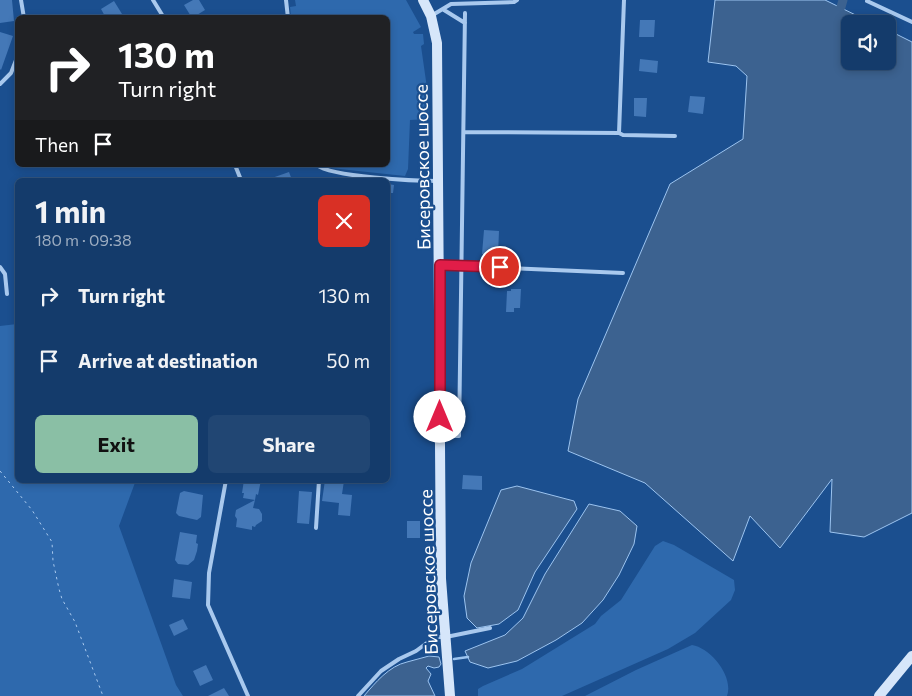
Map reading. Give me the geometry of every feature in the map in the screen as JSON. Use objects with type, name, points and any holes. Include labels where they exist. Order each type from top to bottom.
[{"type":"main road","name":"Бисеровское шоссе","points":[[422,0],[430,16],[437,43],[441,578],[450,696]]},
{"type":"main road","points":[[879,696],[912,656]]},
{"type":"lane","points":[[21,0],[24,15]]},
{"type":"lane","points":[[154,0],[162,15]]},
{"type":"lane","points":[[286,0],[288,15]]},
{"type":"lane","points":[[430,16],[444,10],[451,4],[514,2],[517,0]]},
{"type":"lane","points":[[619,133],[624,0]]},
{"type":"lane","points":[[867,1],[912,22]]},
{"type":"lane","points":[[444,10],[465,23]]},
{"type":"lane","points":[[440,436],[459,436],[465,12]]},
{"type":"lane","points":[[0,84],[11,73],[15,63]]},
{"type":"lane","points":[[464,132],[619,133],[623,135],[675,136]]},
{"type":"lane","points":[[321,167],[328,171],[383,178]]},
{"type":"lane","points":[[390,179],[439,181]]},
{"type":"lane","points":[[440,265],[623,272]]},
{"type":"lane","points":[[0,267],[6,274],[7,294]]},
{"type":"lane","points":[[225,483],[209,573],[208,605],[248,696]]},
{"type":"lane","points":[[316,528],[319,483]]},
{"type":"lane","points":[[358,696],[374,676],[416,651],[435,637],[446,637],[490,628]]},
{"type":"path","points":[[0,471],[32,510],[52,542],[53,562],[62,599],[75,622],[103,696]]},
{"type":"shaded area","points":[[295,0],[406,0],[421,27],[413,32],[414,34],[423,34],[424,44],[421,46],[429,102],[428,119],[410,120],[408,169],[405,176],[328,167],[390,167],[390,15],[291,15],[290,7],[296,6]]},
{"type":"shaded area","points":[[715,0],[825,0],[856,15],[841,15],[841,70],[896,70],[896,34],[912,42],[912,513],[864,537],[830,532],[832,479],[780,548],[750,516],[733,561],[645,483],[568,451],[578,399],[670,184],[743,139],[747,76],[736,66],[708,62]]},
{"type":"shaded area","points":[[15,324],[15,483],[135,483],[119,526],[176,685],[183,696],[0,696],[0,326]]},
{"type":"shaded area","points":[[517,486],[574,501],[577,509],[535,572],[518,610],[499,624],[477,628],[467,618],[464,596],[471,563],[501,490]]},
{"type":"shaded area","points":[[589,504],[620,511],[637,526],[634,544],[619,575],[603,600],[582,623],[556,640],[517,661],[488,668],[470,662],[465,651],[505,635],[523,618],[545,574]]},
{"type":"shaded area","points":[[663,541],[674,545],[734,580],[735,590],[731,600],[695,633],[668,649],[562,696],[478,696],[478,689],[522,669],[595,624],[601,616],[621,600],[655,546]]},
{"type":"shaded area","points":[[692,645],[699,647],[719,664],[727,680],[727,696],[585,696],[636,670]]},
{"type":"shaded area","points":[[429,656],[439,657],[441,664],[439,667],[428,666],[426,668],[431,674],[428,681],[435,696],[364,696],[394,667]]},
{"type":"building","points":[[0,0],[12,0],[14,21],[0,23]]},
{"type":"building","points":[[193,0],[199,0],[205,10],[197,15],[190,15],[184,5]]},
{"type":"building","points":[[114,1],[122,14],[104,15],[101,9]]},
{"type":"building","points":[[640,20],[655,20],[654,37],[639,37]]},
{"type":"building","points":[[0,32],[13,36],[1,70],[0,69]]},
{"type":"building","points":[[640,59],[658,61],[657,73],[639,71]]},
{"type":"building","points":[[690,96],[705,97],[703,114],[688,112]]},
{"type":"building","points":[[634,98],[647,98],[646,117],[634,116]]},
{"type":"building","points":[[289,172],[291,178],[272,178]]},
{"type":"building","points":[[390,184],[394,185],[393,193],[390,193]]},
{"type":"building","points":[[484,230],[499,231],[498,255],[482,254]]},
{"type":"building","points":[[511,289],[521,289],[520,308],[514,308],[514,312],[506,312],[507,291],[511,291]]},
{"type":"building","points":[[463,475],[482,476],[482,490],[462,489]]},
{"type":"building","points":[[244,483],[260,483],[255,500],[243,498],[244,493],[242,493]]},
{"type":"building","points":[[325,483],[344,483],[342,494],[352,495],[350,516],[338,515],[339,503],[322,501]]},
{"type":"building","points":[[184,491],[203,495],[201,517],[197,520],[179,516],[176,513],[180,493]]},
{"type":"building","points":[[299,491],[312,492],[309,524],[297,523]]},
{"type":"building","points":[[255,500],[253,508],[259,509],[262,514],[262,521],[255,527],[252,526],[252,530],[236,527],[236,510]]},
{"type":"building","points":[[407,521],[420,521],[420,538],[407,538]]},
{"type":"building","points":[[180,532],[197,535],[197,551],[194,560],[188,565],[178,564],[175,560]]},
{"type":"building","points":[[174,579],[192,582],[190,599],[172,597]]},
{"type":"building","points":[[183,619],[188,629],[174,636],[169,625]]},
{"type":"building","points":[[206,665],[213,680],[200,686],[193,671]]},
{"type":"building","points":[[224,688],[229,696],[208,696]]},
{"type":"waterway","points":[[841,7],[843,0]]},
{"type":"waterway","points":[[454,659],[468,657]]},
{"type":"route","points":[[440,417],[440,265],[500,267]]}]
